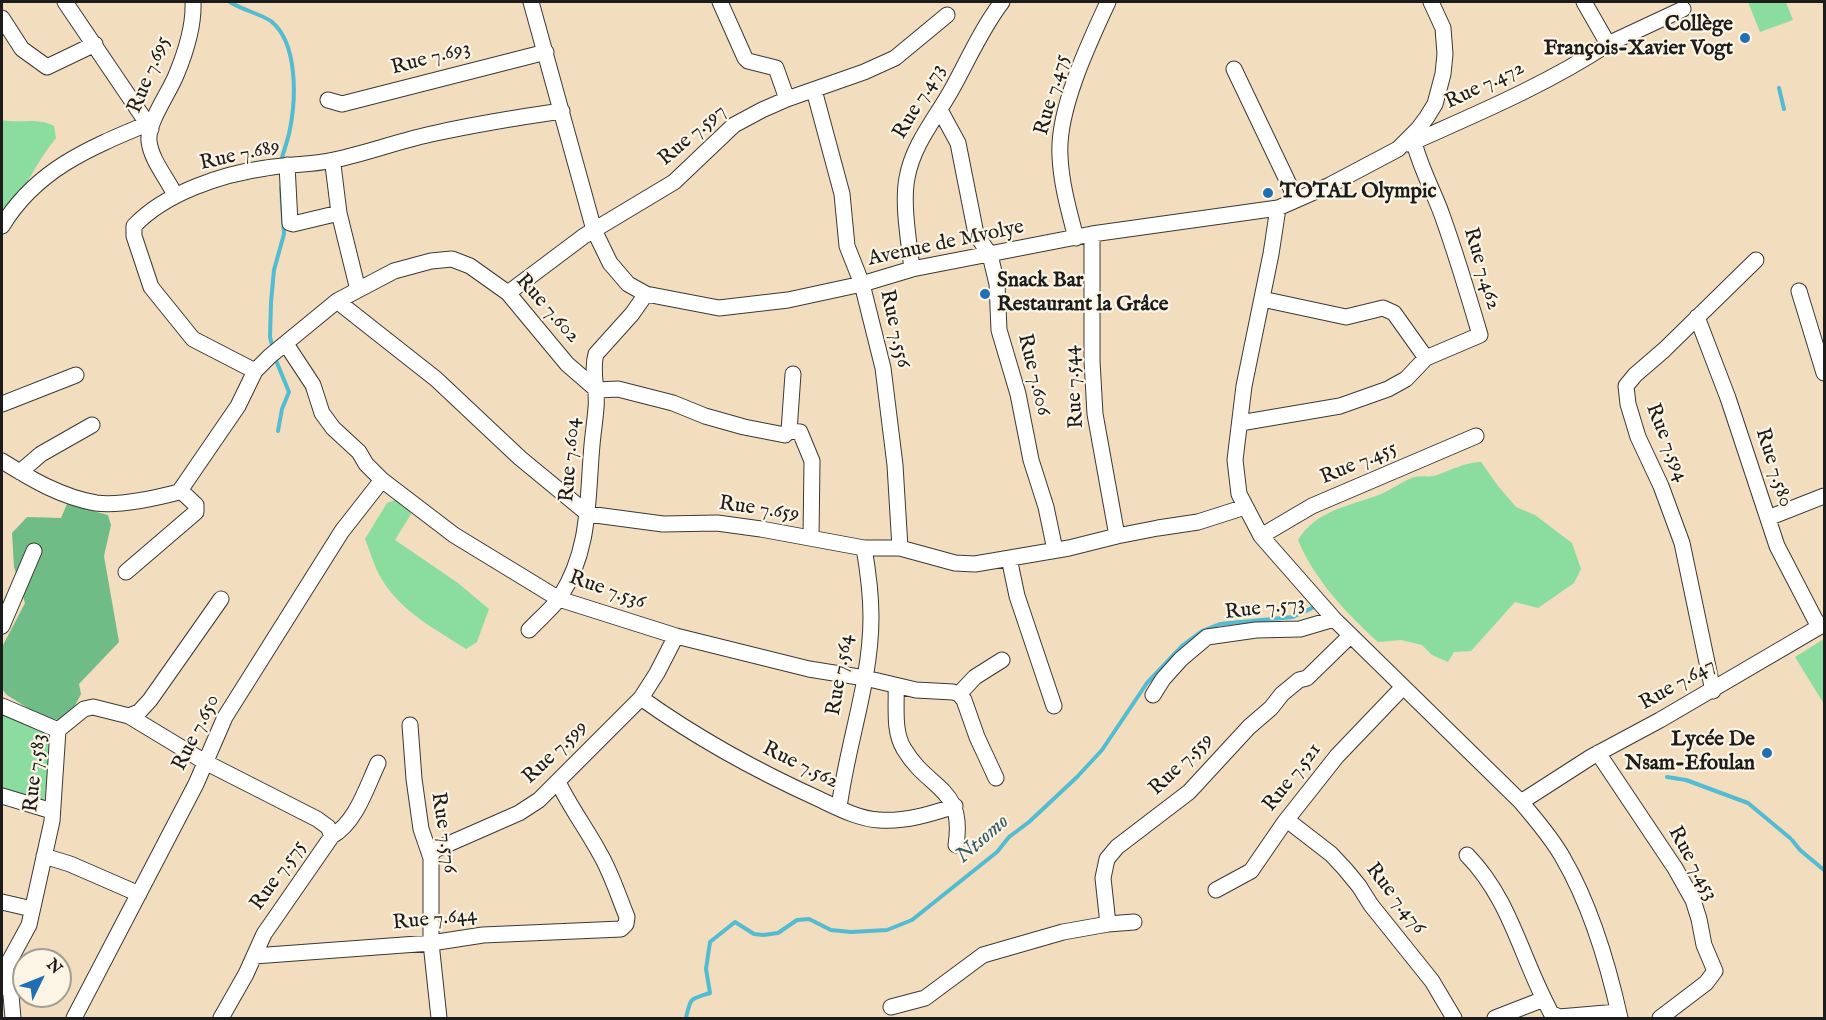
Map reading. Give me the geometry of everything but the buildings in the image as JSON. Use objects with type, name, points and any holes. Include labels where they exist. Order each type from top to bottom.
[{"type":"street","points":[[2,226],[14,206],[54,170],[93,146],[149,127],[65,2]]},
{"type":"street","name":"Rue 7.695","points":[[175,195],[151,150],[149,127],[177,74],[193,20],[193,2]]},
{"type":"street","name":"Avenue de Mvolye","points":[[531,2],[594,230],[610,263],[628,284],[646,294],[719,308],[788,300],[862,284],[912,269],[1092,234],[1278,208],[1330,185],[1398,149],[1418,129],[1435,104],[1443,74],[1445,54],[1443,28],[1431,2]]},
{"type":"street","points":[[720,2],[745,58],[748,61],[776,68],[787,99]]},
{"type":"street","name":"Rue 7.473","points":[[912,269],[906,181],[916,147],[1002,2]]},
{"type":"street","name":"Rue 7.475","points":[[1076,238],[1064,190],[1059,154],[1062,124],[1090,40],[1108,2]]},
{"type":"street","points":[[1584,2],[1608,44]]},
{"type":"street","name":"Rue 7.472","points":[[1398,149],[1507,100],[1608,44],[1683,9]]},
{"type":"street","name":"Rue 7.597","points":[[508,293],[594,230],[674,182],[734,125],[787,99],[864,72],[895,58],[947,15]]},
{"type":"street","points":[[2,18],[22,49],[47,67],[95,44]]},
{"type":"street","name":"Rue 7.693","points":[[328,100],[342,104],[546,52]]},
{"type":"street","points":[[1234,69],[1296,199]]},
{"type":"street","name":"Rue 7.556","points":[[814,90],[842,194],[847,246],[862,284],[883,368],[895,465],[900,548]]},
{"type":"street","name":"Rue 7.606","points":[[940,110],[958,143],[976,234],[990,255],[997,284],[999,330],[1018,394],[1031,460],[1046,507],[1055,550]]},
{"type":"street","name":"Rue 7.689","points":[[255,371],[193,339],[151,287],[134,236],[134,226],[140,219],[175,195],[229,176],[265,168],[335,160],[434,133],[504,119],[562,111]]},
{"type":"street","name":"Rue 7.462","points":[[1240,423],[1340,406],[1388,389],[1406,379],[1426,358],[1480,334],[1455,251],[1419,161],[1414,142]]},
{"type":"street","points":[[335,160],[333,165],[339,213],[358,290]]},
{"type":"street","points":[[287,165],[290,223],[293,225],[339,213]]},
{"type":"street","points":[[1278,208],[1245,386],[1235,460],[1236,478],[1245,507],[1261,536],[1334,619],[1521,802],[1562,855],[1591,918],[1619,1015],[1559,1017],[1551,1013],[1497,892],[1467,855]]},
{"type":"street","name":"Rue 7.544","points":[[1092,234],[1092,361],[1095,414],[1117,536]]},
{"type":"street","name":"Rue 7.602","points":[[181,490],[238,406],[255,371],[337,301],[394,271],[431,261],[452,259],[470,266],[508,293],[567,364],[597,390]]},
{"type":"street","name":"Rue 7.594","points":[[1713,691],[1682,543],[1658,478],[1638,437],[1628,404],[1626,386],[1756,260]]},
{"type":"street","points":[[1799,291],[1824,373]]},
{"type":"street","name":"Rue 7.604","points":[[530,630],[559,599],[577,565],[588,514],[597,390],[594,362],[596,354],[632,314],[646,294]]},
{"type":"street","points":[[1262,299],[1346,317],[1383,308],[1388,309],[1394,313],[1426,358]]},
{"type":"street","points":[[337,301],[436,379],[520,458],[588,514]]},
{"type":"street","name":"Rue 7.580","points":[[1697,317],[1728,398],[1784,563],[1822,626]]},
{"type":"street","name":"Rue 7.536","points":[[286,344],[313,385],[318,402],[328,420],[382,480],[454,535],[559,599],[676,636],[809,669],[865,678],[915,690],[959,694]]},
{"type":"street","points":[[597,390],[618,389],[673,403],[705,416],[744,427],[785,435],[789,431],[792,374]]},
{"type":"street","points":[[2,404],[76,375]]},
{"type":"street","points":[[20,472],[40,454],[92,425]]},
{"type":"street","points":[[789,431],[800,432],[812,461],[811,538]]},
{"type":"street","name":"Rue 7.455","points":[[1261,536],[1312,506],[1476,436]]},
{"type":"street","points":[[2,461],[51,489],[96,503],[133,500],[181,490],[196,505],[196,512],[126,572]]},
{"type":"street","name":"Rue 7.650","points":[[74,1018],[139,894],[225,717],[342,531],[382,480]]},
{"type":"street","points":[[1768,518],[1824,496]]},
{"type":"street","name":"Rue 7.659","points":[[588,514],[663,524],[717,523],[864,548],[900,548],[955,563],[975,564],[1198,522],[1245,507]]},
{"type":"street","name":"Rue 7.564","points":[[839,808],[865,678],[871,619],[869,579],[864,548]]},
{"type":"street","points":[[2,626],[34,551]]},
{"type":"street","points":[[1009,558],[1017,596],[1054,706]]},
{"type":"street","points":[[129,716],[139,712],[150,700],[221,598]]},
{"type":"street","name":"Rue 7.573","points":[[1153,695],[1180,659],[1207,638],[1256,630],[1300,629],[1334,619]]},
{"type":"street","name":"Rue 7.647","points":[[1521,802],[1599,753],[1713,691],[1822,626]]},
{"type":"street","name":"Rue 7.599","points":[[431,858],[432,852],[437,849],[519,813],[539,800],[641,698],[676,636]]},
{"type":"street","name":"Rue 7.559","points":[[1108,924],[1103,878],[1107,859],[1117,848],[1189,792],[1282,694],[1307,678],[1350,636]]},
{"type":"street","points":[[996,777],[959,694],[975,677],[1002,660]]},
{"type":"street","points":[[896,686],[897,732],[904,749],[955,806],[959,828],[956,845]]},
{"type":"street","name":"Rue 7.521","points":[[1216,890],[1251,871],[1337,756],[1403,687]]},
{"type":"street","name":"Rue 7.562","points":[[641,698],[718,748],[792,787],[839,808],[879,820],[928,816],[955,806]]},
{"type":"street","points":[[2,706],[58,729]]},
{"type":"street","name":"Rue 7.583","points":[[13,1018],[11,995],[3,968],[29,925],[52,811],[58,729],[84,709],[93,707],[129,716],[205,762],[317,819],[328,827],[332,836]]},
{"type":"street","name":"Rue 7.576","points":[[410,725],[421,829],[431,858],[430,943],[439,1018]]},
{"type":"street","name":"Rue 7.453","points":[[1599,753],[1675,868],[1693,900],[1704,945],[1715,971],[1706,983],[1660,1018]]},
{"type":"street","name":"Rue 7.575","points":[[221,1018],[264,934],[332,836],[340,831],[352,816],[378,763]]},
{"type":"street","name":"Rue 7.644","points":[[254,956],[430,943],[483,935],[621,929],[626,924],[627,917],[610,876],[600,853],[570,806],[558,782]]},
{"type":"street","points":[[2,796],[52,811]]},
{"type":"street","name":"Rue 7.476","points":[[1287,820],[1331,854],[1345,869],[1432,981],[1454,1018]]},
{"type":"street","points":[[44,856],[70,864],[139,894]]},
{"type":"street","points":[[2,902],[32,909]]},
{"type":"street","points":[[891,1007],[925,998],[983,955],[1063,932],[1134,922]]},
{"type":"street","points":[[1495,1018],[1544,999]]},
{"type":"green space","points":[[1748,2],[1786,2],[1793,20],[1760,32]]},
{"type":"green space","points":[[2,120],[48,123],[54,126],[56,138],[2,220]]},
{"type":"green space","points":[[1481,462],[1516,507],[1535,515],[1572,543],[1581,569],[1574,583],[1538,608],[1515,602],[1471,651],[1454,652],[1448,662],[1432,655],[1422,645],[1401,640],[1378,642],[1332,595],[1313,568],[1298,540],[1314,522],[1335,510],[1381,494],[1414,477],[1434,476],[1464,465]]},
{"type":"green space","points":[[398,499],[408,506],[411,514],[395,540],[458,583],[489,609],[477,642],[466,649],[408,610],[389,590],[376,569],[365,539],[387,503]]},
{"type":"green space","points":[[67,504],[108,515],[111,525],[104,556],[119,642],[79,684],[81,694],[71,713],[64,720],[45,719],[7,695],[2,689],[2,647],[25,603],[14,567],[12,533],[27,517],[61,518]]},
{"type":"green space","points":[[1824,639],[1824,704],[1795,657]]},
{"type":"green space","points":[[2,715],[52,733],[44,803],[2,791]]},
{"type":"waterway","points":[[230,2],[272,22],[287,44],[294,88],[292,117],[281,161]]},
{"type":"waterway","points":[[1779,88],[1784,109]]},
{"type":"waterway","points":[[273,349],[270,337],[274,270],[284,234],[281,187]]},
{"type":"waterway","points":[[275,358],[289,392],[282,409],[278,431]]},
{"type":"waterway","name":"Ntsomo","points":[[686,1018],[692,1000],[710,993],[706,969],[710,942],[735,922],[754,934],[763,935],[778,933],[797,920],[809,919],[831,930],[851,932],[887,930],[912,920],[997,852],[1009,837],[1029,822],[1077,777],[1102,750],[1147,683],[1183,645],[1202,631],[1220,624],[1293,617],[1312,608]]},
{"type":"waterway","points":[[1667,777],[1686,780],[1748,803],[1790,838]]},
{"type":"waterway","points":[[1792,840],[1800,850],[1824,870]]},
{"type":"place","name":"Collège François-Xavier Vogt","points":[[1745,38]]},
{"type":"place","name":"TOTAL Olympic","points":[[1268,193]]},
{"type":"place","name":"Snack Bar Restaurant la Grâce","points":[[985,294]]},
{"type":"place","name":"Lycée De Nsam-Efoulan","points":[[1767,753]]}]
